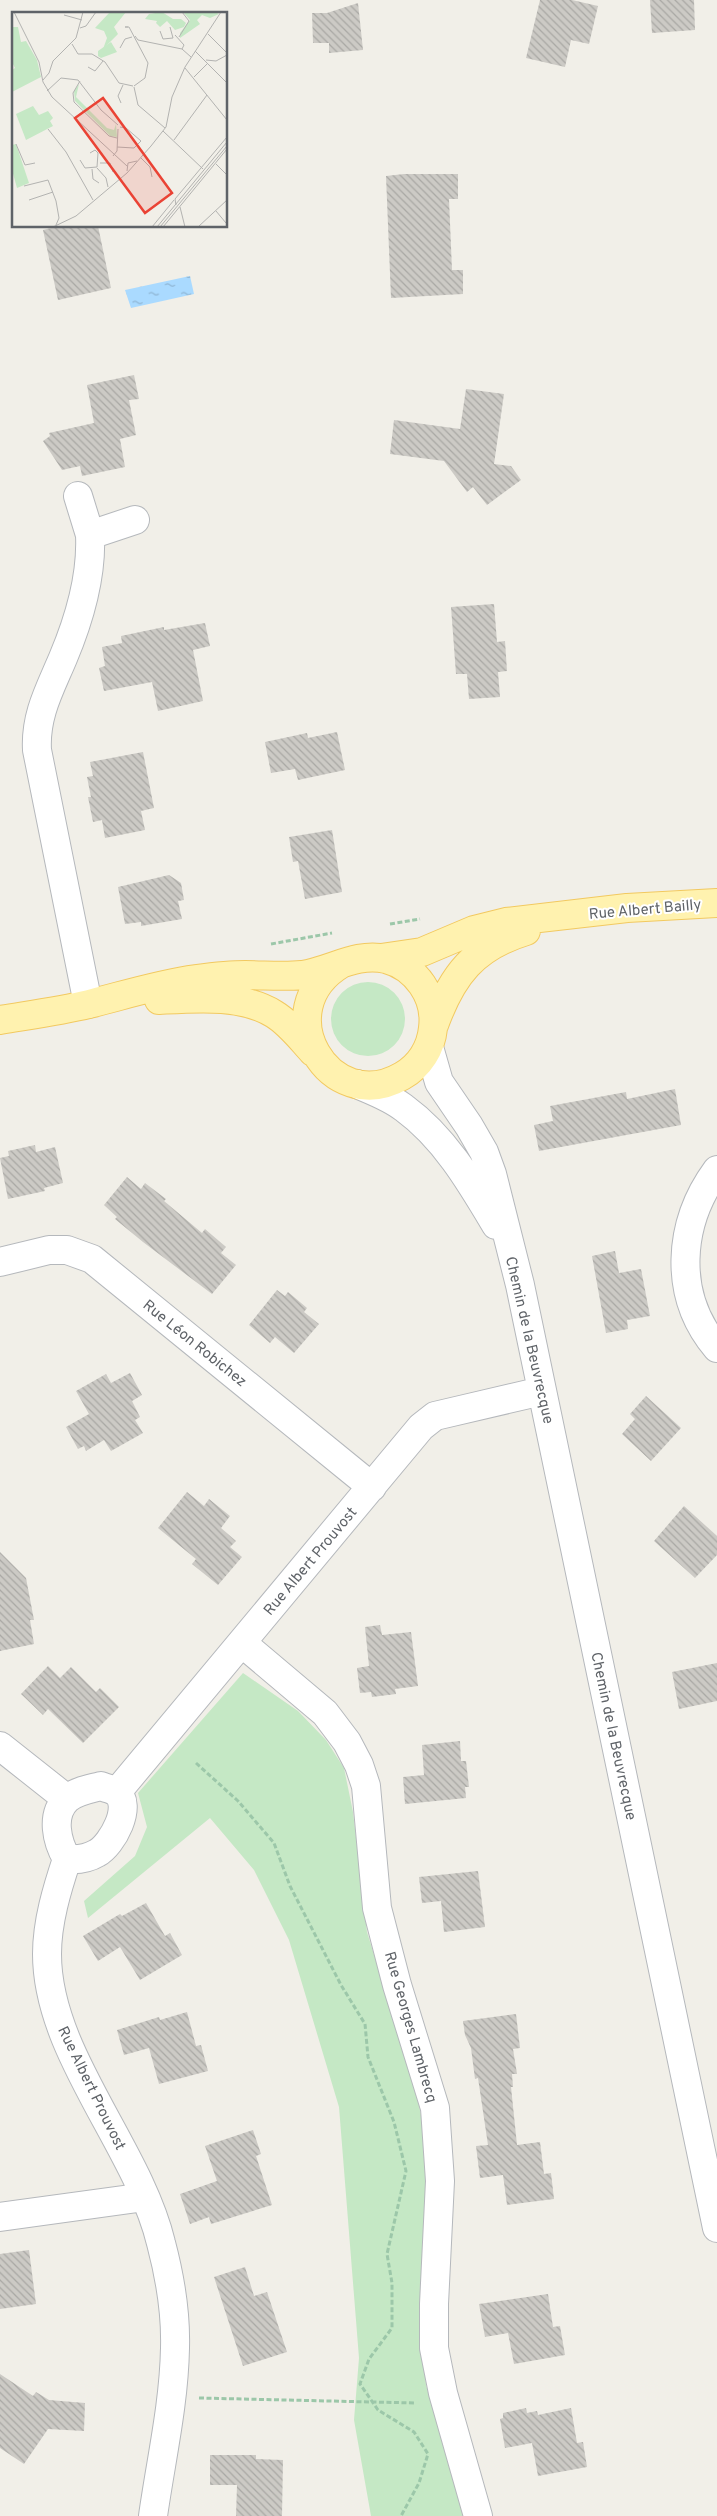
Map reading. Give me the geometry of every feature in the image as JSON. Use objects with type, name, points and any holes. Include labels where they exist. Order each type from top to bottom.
[{"type":"main road","name":"Rue Albert Bailly","points":[[572,916],[635,908],[717,903]]},
{"type":"main road","points":[[88,1004],[210,999],[257,1006],[274,1014],[286,1024],[330,1071],[357,1084],[373,1085],[396,1080],[415,1066],[431,1036],[449,989],[460,972],[479,953],[504,938],[572,916]]},
{"type":"main road","points":[[0,1020],[88,1004],[137,990],[195,980],[244,975],[302,975],[359,958],[379,958],[422,952],[488,925],[525,919],[572,916]]},
{"type":"main road","points":[[379,958],[404,967],[417,978],[430,1000],[431,1036]]},
{"type":"main road","points":[[317,1056],[308,1039],[307,1009],[319,983],[341,964]]},
{"type":"street","points":[[78,496],[90,535],[91,554],[82,604],[64,656],[38,717],[36,735],[37,750],[88,1004]]},
{"type":"street","points":[[90,535],[135,520]]},
{"type":"street","name":"Chemin de la Beuvrecque","points":[[431,1036],[439,1082],[484,1152],[501,1206],[508,1245],[520,1285],[717,2228]]},
{"type":"street","name":"Chemin de la Beuvrecque","points":[[357,1084],[404,1108],[426,1127],[451,1155],[508,1245]]},
{"type":"street","points":[[717,1170],[701,1194],[689,1224],[685,1257],[688,1290],[709,1338],[717,1348]]},
{"type":"street","name":"Rue Léon Robichez","points":[[0,1262],[49,1250],[67,1250],[92,1259],[372,1487]]},
{"type":"street","name":"Rue Albert Prouvost","points":[[116,1792],[422,1427],[435,1416],[542,1391]]},
{"type":"street","name":"Rue Georges Lambrecq","points":[[242,1643],[325,1713],[336,1725],[359,1765],[366,1786],[377,1908],[397,1985],[435,2108],[440,2154],[440,2181],[433,2325],[434,2348],[446,2404],[478,2516]]},
{"type":"street","points":[[0,1746],[67,1799]]},
{"type":"street","points":[[101,1786],[116,1792],[122,1801],[123,1811],[112,1839],[99,1852],[80,1860],[67,1859],[59,1846],[56,1831],[60,1812],[67,1799],[83,1791],[101,1786]]},
{"type":"street","name":"Rue Albert Prouvost","points":[[67,1859],[57,1890],[49,1931],[47,1954],[52,1994],[71,2049],[146,2198],[161,2243],[172,2296],[175,2346],[171,2398],[153,2516]]},
{"type":"street","points":[[0,2217],[146,2198]]},
{"type":"path","points":[[196,1763],[238,1801],[274,1843],[290,1886],[341,1985],[366,2024],[368,2057],[394,2122],[406,2170],[387,2254],[392,2283],[392,2328],[369,2359],[360,2384],[378,2410],[414,2432],[428,2454],[419,2483],[401,2516]]},
{"type":"path","points":[[171,2398],[446,2404]]},
{"type":"green space","points":[[368,982],[382,985],[394,993],[402,1005],[405,1019],[402,1033],[394,1045],[382,1053],[368,1056],[354,1053],[342,1045],[334,1033],[331,1019],[334,1005],[342,993],[354,985]]},
{"type":"green space","points":[[243,1673],[298,1711],[326,1740],[344,1768],[353,1812],[367,1932],[415,2087],[425,2134],[425,2200],[420,2316],[426,2385],[464,2516],[371,2516],[354,2420],[359,2358],[339,2107],[289,1940],[254,1870],[210,1818],[88,1918],[84,1901],[135,1856],[147,1827],[138,1793]]},
{"type":"water","points":[[190,276],[194,294],[131,308],[125,290]]},
{"type":"building","points":[[540,0],[572,0],[598,6],[589,44],[571,40],[565,67],[526,58]]},
{"type":"building","points":[[650,0],[694,0],[695,30],[652,33]]},
{"type":"building","points":[[358,3],[363,50],[329,53],[329,43],[313,43],[312,13],[327,13]]},
{"type":"building","points":[[458,174],[458,199],[449,199],[452,270],[463,270],[463,294],[391,298],[386,176]]},
{"type":"building","points":[[51,228],[98,228],[111,288],[58,300],[43,230]]},
{"type":"building","points":[[134,375],[139,399],[129,400],[136,435],[120,439],[125,467],[82,476],[80,466],[62,470],[43,441],[50,436],[49,433],[94,423],[87,385]]},
{"type":"building","points":[[466,389],[504,394],[494,464],[511,466],[521,480],[487,505],[473,487],[467,492],[444,461],[390,454],[394,420],[460,429]]},
{"type":"building","points":[[494,604],[497,642],[505,641],[507,671],[498,672],[500,697],[469,699],[467,674],[456,674],[451,607]]},
{"type":"building","points":[[205,623],[210,646],[193,650],[203,701],[158,711],[152,682],[104,691],[99,668],[105,666],[102,647],[122,643],[121,636],[164,627],[164,630]]},
{"type":"building","points":[[337,732],[345,770],[298,780],[295,769],[271,773],[265,742],[307,733],[308,738]]},
{"type":"building","points":[[143,752],[154,808],[141,811],[145,830],[105,838],[102,820],[93,822],[88,797],[91,797],[87,777],[93,776],[90,762]]},
{"type":"building","points":[[332,830],[342,892],[305,899],[298,861],[293,862],[289,837]]},
{"type":"building","points":[[169,875],[181,883],[184,900],[178,901],[182,919],[141,926],[141,922],[125,924],[118,887]]},
{"type":"building","points":[[675,1089],[681,1125],[539,1151],[534,1125],[553,1121],[550,1106],[626,1092],[627,1099]]},
{"type":"building","points":[[35,1145],[36,1152],[55,1147],[63,1183],[44,1188],[45,1191],[8,1199],[0,1158],[9,1156],[8,1151]]},
{"type":"building","points":[[127,1177],[141,1189],[145,1183],[166,1199],[164,1201],[202,1233],[205,1229],[226,1247],[221,1253],[236,1265],[212,1294],[115,1219],[117,1217],[104,1205]]},
{"type":"building","points":[[615,1251],[619,1273],[641,1269],[650,1316],[627,1320],[628,1329],[606,1333],[592,1256]]},
{"type":"building","points":[[277,1290],[285,1296],[288,1292],[307,1308],[304,1312],[319,1324],[294,1353],[275,1337],[270,1343],[249,1325]]},
{"type":"building","points":[[130,1373],[142,1395],[132,1401],[140,1417],[135,1420],[143,1433],[111,1451],[104,1440],[86,1451],[84,1446],[78,1449],[66,1427],[89,1414],[76,1391],[106,1374],[111,1383]]},
{"type":"building","points":[[646,1396],[681,1428],[651,1461],[622,1434],[635,1419],[630,1414]]},
{"type":"building","points":[[187,1492],[204,1506],[209,1499],[230,1516],[221,1528],[236,1541],[230,1547],[242,1557],[218,1585],[192,1564],[196,1559],[158,1528]]},
{"type":"building","points":[[684,1506],[717,1536],[717,1555],[695,1578],[654,1541]]},
{"type":"building","points":[[0,1552],[26,1578],[34,1620],[30,1620],[34,1644],[0,1651]]},
{"type":"building","points":[[380,1625],[382,1635],[411,1632],[418,1686],[395,1689],[396,1694],[372,1697],[371,1692],[360,1693],[357,1668],[369,1666],[365,1627]]},
{"type":"building","points":[[717,1663],[717,1701],[679,1709],[672,1672]]},
{"type":"building","points":[[48,1666],[60,1678],[71,1667],[96,1692],[100,1688],[119,1707],[83,1743],[48,1709],[43,1715],[21,1694]]},
{"type":"building","points":[[460,1741],[461,1761],[466,1761],[469,1787],[465,1787],[466,1798],[405,1804],[403,1777],[424,1775],[422,1745]]},
{"type":"building","points":[[478,1871],[485,1927],[444,1932],[441,1901],[422,1903],[419,1877]]},
{"type":"building","points":[[146,1903],[165,1936],[170,1933],[182,1955],[140,1980],[120,1947],[98,1961],[83,1936],[120,1914],[122,1916]]},
{"type":"building","points":[[187,2012],[196,2046],[201,2045],[208,2071],[159,2084],[149,2048],[124,2055],[117,2030],[159,2017],[160,2020]]},
{"type":"building","points":[[516,2014],[520,2048],[513,2049],[517,2074],[512,2074],[513,2087],[511,2087],[517,2145],[540,2142],[544,2174],[551,2173],[554,2199],[507,2205],[503,2175],[480,2178],[476,2146],[488,2145],[478,2078],[475,2079],[471,2048],[465,2035],[463,2021]]},
{"type":"building","points":[[253,2130],[261,2154],[256,2156],[272,2205],[211,2224],[209,2217],[190,2224],[180,2194],[217,2181],[205,2146]]},
{"type":"building","points":[[29,2250],[36,2304],[0,2309],[0,2254]]},
{"type":"building","points":[[245,2267],[254,2296],[267,2292],[287,2352],[243,2366],[214,2277]]},
{"type":"building","points":[[548,2294],[553,2327],[560,2326],[565,2355],[514,2364],[508,2333],[485,2337],[479,2304]]},
{"type":"building","points":[[0,2374],[33,2396],[36,2392],[49,2400],[85,2403],[84,2431],[48,2429],[24,2464],[0,2448]]},
{"type":"building","points":[[526,2408],[527,2413],[537,2411],[538,2415],[571,2408],[577,2443],[583,2442],[587,2467],[538,2476],[532,2443],[505,2448],[500,2419],[503,2418],[503,2413]]},
{"type":"building","points":[[210,2455],[256,2455],[256,2459],[283,2460],[282,2516],[236,2516],[237,2485],[210,2485]]}]
